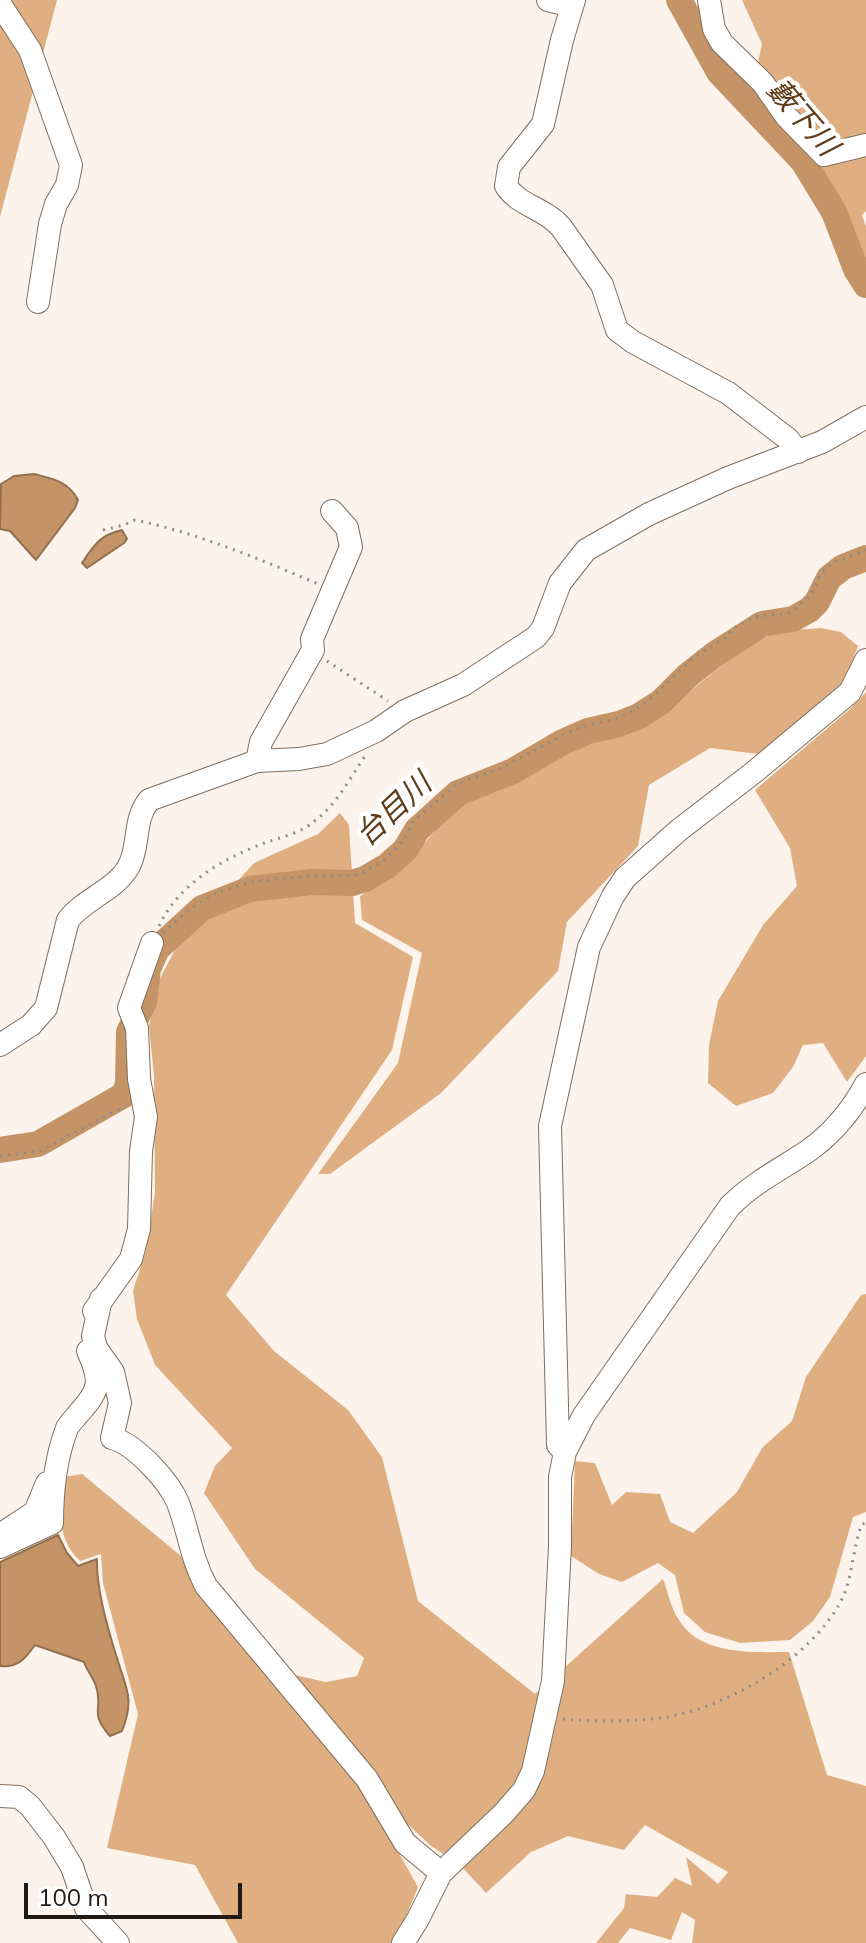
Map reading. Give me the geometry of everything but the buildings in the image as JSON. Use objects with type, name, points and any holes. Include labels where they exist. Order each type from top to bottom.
[{"type":"street","points":[[548,0],[573,3],[543,124],[509,167],[506,186],[512,194],[554,218],[561,227],[602,285],[617,330],[633,342],[728,393],[788,439],[798,452]]},
{"type":"street","points":[[709,0],[714,29],[722,43],[763,83],[786,116],[824,155],[866,145]]},
{"type":"street","points":[[0,4],[30,50],[71,165],[67,185],[56,204],[50,224],[38,302]]},
{"type":"street","points":[[0,1045],[31,1025],[46,1008],[68,920],[74,912],[116,883],[130,865],[136,831],[143,808],[149,800],[257,761],[327,754],[376,731],[405,711],[463,685],[536,637],[543,628],[560,583],[586,550],[649,514],[728,478],[798,452],[866,417]]},
{"type":"street","points":[[257,761],[261,742],[313,650],[312,639],[351,547],[347,528],[332,511]]},
{"type":"street","points":[[565,1452],[558,1445],[550,1126],[589,947],[625,878],[679,830],[850,692],[866,660]]},
{"type":"street","points":[[0,1535],[35,1512],[68,1426],[91,1399],[97,1386],[98,1374],[86,1345],[86,1334],[91,1316],[101,1299],[131,1259],[139,1229],[142,1213],[141,1151],[146,1117],[134,1022],[129,1008],[152,943]]},
{"type":"street","points":[[403,1943],[441,1873],[503,1814],[524,1790],[533,1771],[547,1717],[556,1640],[560,1477],[565,1452],[589,1407],[716,1223],[744,1193],[810,1150],[832,1130],[853,1107],[866,1084]]},
{"type":"street","points":[[101,1299],[93,1336],[96,1348],[113,1372],[120,1403],[112,1438],[126,1443],[143,1457],[172,1491],[179,1505],[195,1566],[206,1586],[367,1779],[405,1843],[441,1873]]},
{"type":"street","points":[[0,1547],[52,1523],[52,1494],[68,1426]]},
{"type":"street","points":[[0,1796],[19,1797],[38,1816],[72,1867],[86,1908],[118,1943]]},
{"type":"path","points":[[103,530],[135,520],[161,525],[333,590]]},
{"type":"path","points":[[152,943],[190,909],[218,892],[250,882],[359,875],[385,859],[404,840],[414,820],[460,782],[499,769],[575,729],[621,717],[647,702],[694,657],[727,637],[732,629],[754,617],[789,613],[811,595],[821,573],[834,562],[866,550]]},
{"type":"path","points":[[313,650],[405,711]]},
{"type":"path","points":[[152,943],[172,901],[212,868],[235,854],[309,826],[328,810],[371,747],[376,731]]},
{"type":"path","points":[[0,1156],[40,1151],[122,1108],[142,1094]]},
{"type":"path","points":[[547,1717],[606,1722],[669,1716],[722,1699],[758,1682],[790,1660],[828,1621],[842,1599],[854,1543],[862,1524],[866,1523]]},
{"type":"shaded area","points":[[0,0],[57,0],[0,217]]},
{"type":"shaded area","points":[[742,0],[866,0],[866,211],[862,215],[866,227],[866,272],[828,185],[751,96],[762,44]]},
{"type":"shaded area","points":[[34,474],[65,485],[78,500],[36,560],[10,531],[0,529],[1,484],[14,476]]},
{"type":"shaded area","points":[[122,530],[127,539],[124,543],[87,568],[82,563],[98,542]]},
{"type":"shaded area","points":[[821,628],[841,632],[858,646],[844,683],[758,754],[710,748],[649,785],[638,846],[567,922],[558,971],[441,1093],[330,1174],[318,1174],[398,1063],[422,953],[362,920],[360,896],[396,874],[458,806],[584,746],[651,723],[743,648],[779,631]]},
{"type":"shaded area","points":[[866,692],[866,1056],[847,1082],[823,1043],[803,1045],[793,1067],[773,1093],[736,1106],[708,1083],[709,1045],[718,1001],[763,925],[797,886],[790,848],[755,790]]},
{"type":"shaded area","points":[[340,813],[349,825],[355,923],[413,957],[392,1050],[226,1295],[274,1351],[348,1410],[382,1457],[418,1601],[535,1694],[663,1579],[676,1616],[700,1640],[729,1650],[789,1652],[827,1775],[866,1786],[866,1943],[692,1943],[695,1920],[682,1912],[671,1940],[630,1928],[618,1943],[596,1943],[624,1908],[626,1894],[657,1897],[675,1878],[692,1886],[686,1857],[718,1884],[728,1872],[645,1825],[624,1850],[568,1836],[531,1852],[486,1893],[462,1867],[430,1845],[356,1776],[418,1887],[399,1934],[392,1943],[238,1943],[195,1865],[107,1848],[138,1714],[103,1583],[101,1554],[80,1561],[66,1542],[61,1511],[64,1477],[82,1474],[181,1556],[195,1582],[264,1668],[326,1682],[357,1676],[364,1658],[255,1569],[204,1493],[215,1466],[232,1448],[155,1365],[137,1319],[133,1291],[146,1250],[155,1192],[154,1076],[149,1026],[158,982],[175,950],[254,863],[318,834]]},
{"type":"shaded area","points":[[866,1294],[866,1512],[853,1517],[830,1597],[813,1621],[790,1640],[740,1643],[705,1632],[684,1613],[675,1575],[658,1563],[622,1582],[599,1574],[571,1556],[575,1461],[595,1463],[612,1505],[626,1492],[660,1494],[670,1522],[693,1533],[737,1492],[762,1448],[792,1421],[806,1377],[861,1295]]},
{"type":"shaded area","points":[[58,1535],[78,1566],[97,1559],[103,1609],[129,1702],[122,1731],[110,1736],[98,1716],[96,1686],[84,1662],[35,1645],[20,1662],[0,1666],[0,1562]]},
{"type":"waterway","name":"藪下川","points":[[679,0],[719,72],[803,161],[834,212],[856,269],[866,285]]},
{"type":"waterway","name":"台目川","points":[[0,1150],[38,1144],[124,1095],[128,1084],[129,1032],[144,1002],[148,969],[157,949],[202,908],[250,889],[312,882],[352,883],[365,879],[405,850],[417,830],[458,793],[513,771],[588,731],[639,716],[661,702],[715,654],[762,624],[793,619],[809,610],[817,602],[829,578],[843,567],[866,558]]}]
